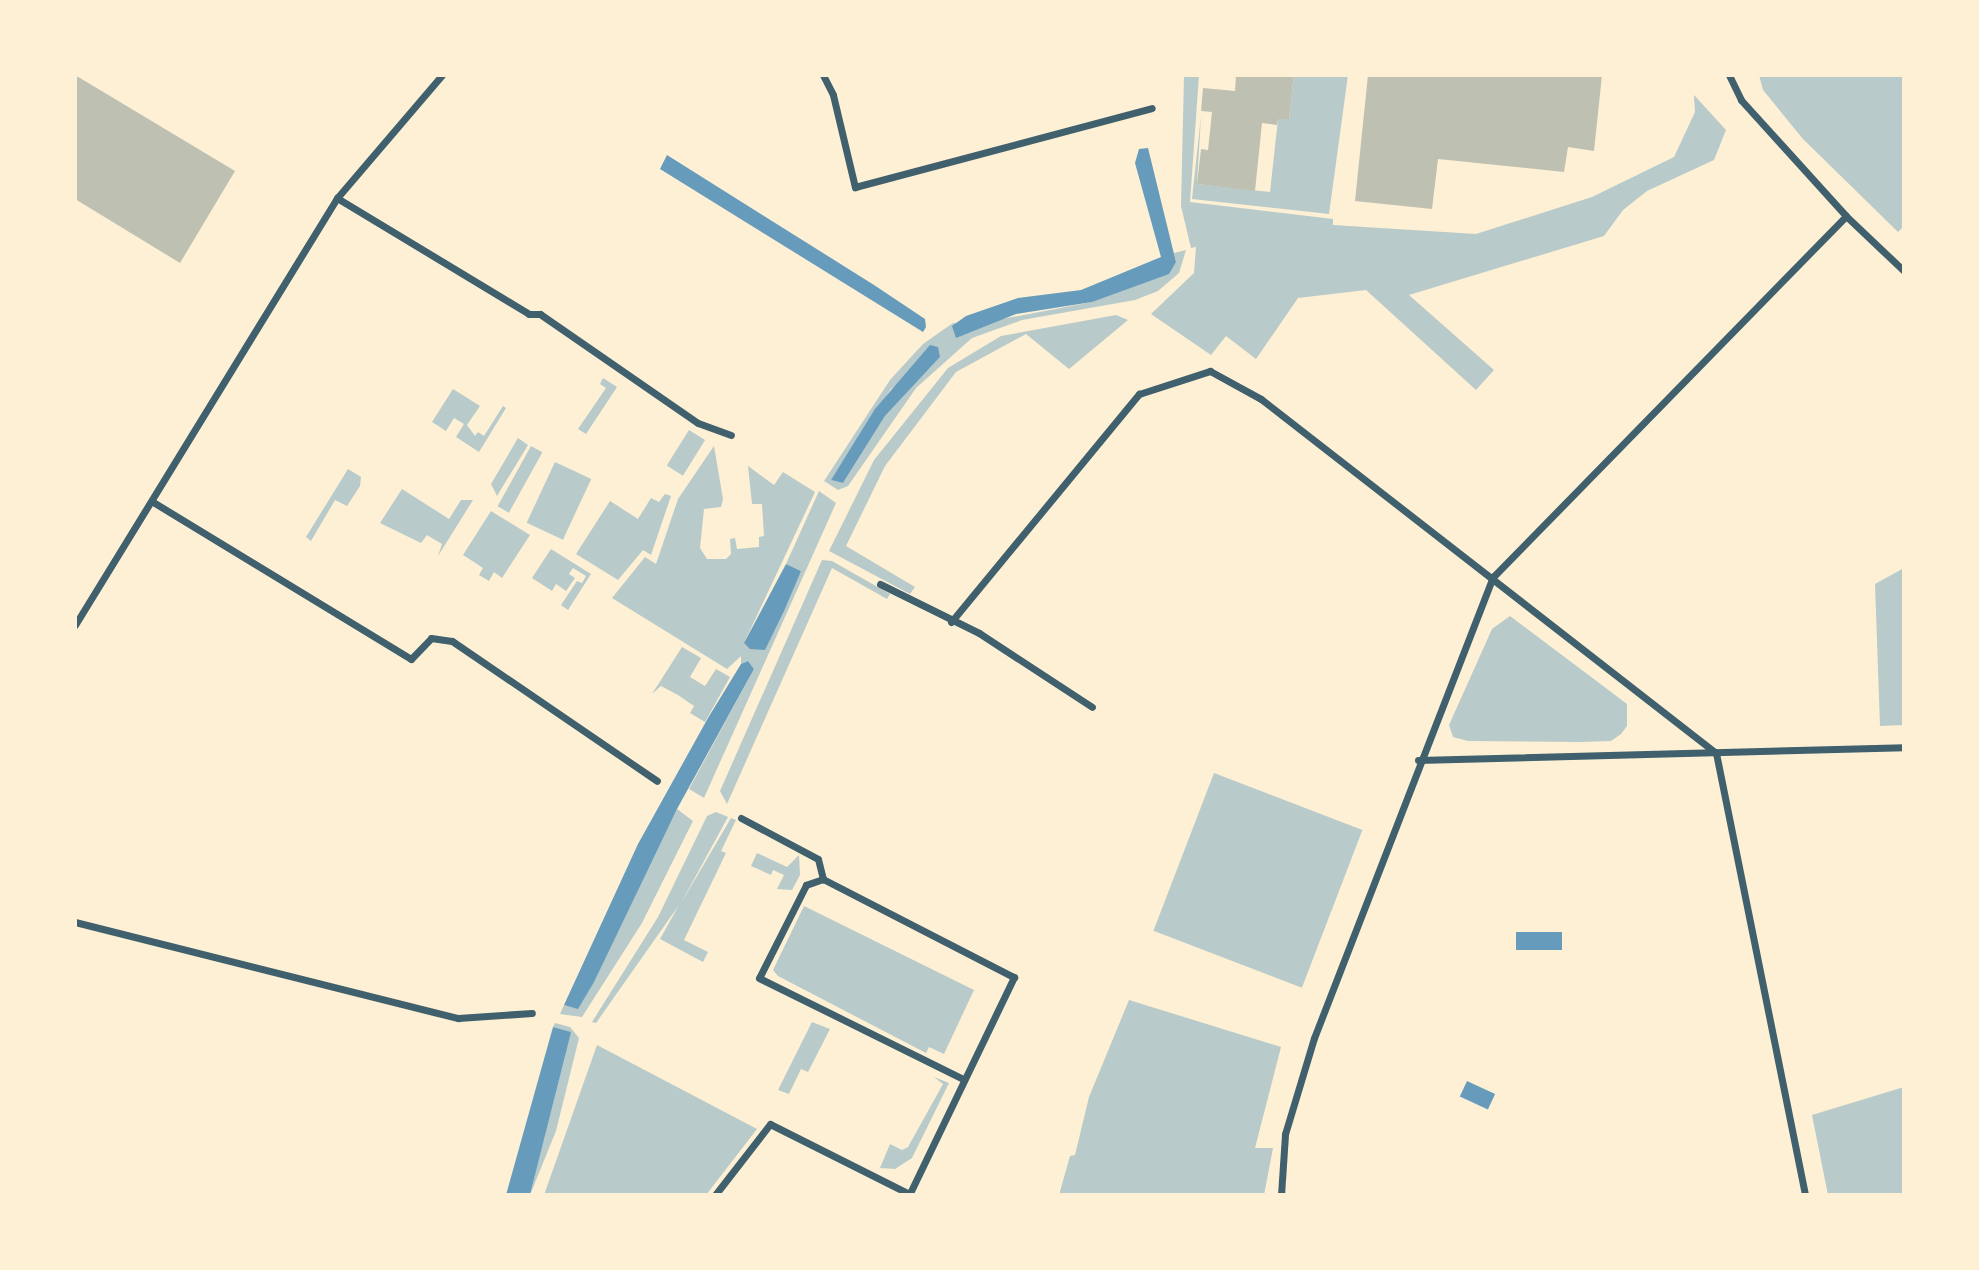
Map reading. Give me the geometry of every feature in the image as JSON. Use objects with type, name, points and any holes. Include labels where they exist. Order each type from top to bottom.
[{"type":"street","points":[[75,625],[153,502],[337,198],[442,75]]},
{"type":"street","points":[[822,75],[833,94],[855,187],[1152,108]]},
{"type":"street","points":[[1729,75],[1741,100],[1846,216],[1904,271]]},
{"type":"street","points":[[337,198],[529,314],[540,314],[698,423],[731,435]]},
{"type":"street","points":[[1281,1195],[1285,1134],[1314,1038],[1418,760],[1493,577],[1846,216]]},
{"type":"street","points":[[951,622],[1139,394],[1210,371],[1261,399],[1716,753],[1805,1195]]},
{"type":"street","points":[[153,502],[411,659],[431,638],[452,641],[657,781]]},
{"type":"street","points":[[880,584],[979,634],[1092,707]]},
{"type":"street","points":[[1418,760],[1904,747]]},
{"type":"street","points":[[715,1195],[770,1124],[910,1194],[1014,977],[823,879],[818,859],[741,818]]},
{"type":"street","points":[[823,879],[806,886],[760,978],[963,1079]]},
{"type":"street","points":[[75,922],[458,1018],[532,1013]]},
{"type":"shaded area","points":[[1184,75],[1199,75],[1190,202],[1333,219],[1333,225],[1476,234],[1592,197],[1674,157],[1695,112],[1694,95],[1726,130],[1714,160],[1647,191],[1623,210],[1604,236],[1409,295],[1494,370],[1476,390],[1366,290],[1298,298],[1256,359],[1226,336],[1211,355],[1151,314],[1194,273],[1196,247],[1191,248],[1181,206]]},
{"type":"shaded area","points":[[1294,75],[1348,75],[1329,214],[1192,199],[1201,116],[1197,184],[1270,192],[1278,119],[1289,119]]},
{"type":"shaded area","points":[[1759,75],[1904,75],[1904,226],[1898,232],[1803,139],[1763,90]]},
{"type":"shaded area","points":[[1186,250],[1179,273],[1158,291],[1135,300],[1022,320],[972,338],[916,388],[848,486],[838,490],[824,481],[890,380],[923,344],[953,323],[992,321],[1092,302],[1176,262],[1174,253]],"holes":[[[940,357],[885,416],[843,483],[831,480],[891,389]]]},
{"type":"shaded area","points":[[1116,315],[1128,320],[1069,369],[1026,334],[956,372],[885,466],[846,546],[915,587],[910,594],[829,551],[874,460],[948,368],[1001,336]]},
{"type":"shaded area","points":[[603,378],[617,387],[586,434],[578,429],[606,388],[600,384]]},
{"type":"shaded area","points":[[453,389],[480,406],[467,425],[475,436],[478,432],[484,436],[503,406],[506,408],[479,452],[456,437],[464,424],[454,418],[446,431],[432,422]]},
{"type":"shaded area","points":[[689,430],[705,440],[683,476],[667,466]]},
{"type":"shaded area","points":[[518,438],[528,445],[497,496],[491,484]]},
{"type":"shaded area","points":[[531,446],[542,452],[509,513],[498,506]]},
{"type":"shaded area","points":[[714,446],[723,499],[721,507],[704,509],[700,548],[707,559],[726,559],[731,554],[730,539],[735,538],[737,549],[759,547],[759,537],[764,536],[762,504],[752,504],[748,466],[774,485],[783,472],[815,492],[744,643],[801,571],[786,564],[819,491],[836,503],[704,798],[689,789],[754,669],[748,661],[741,664],[741,656],[727,669],[612,598],[645,557],[656,564],[678,499]]},
{"type":"shaded area","points":[[555,462],[591,479],[563,540],[527,523]]},
{"type":"shaded area","points":[[348,469],[361,477],[360,486],[347,506],[335,500],[311,541],[306,537]]},
{"type":"shaded area","points":[[402,489],[449,519],[461,500],[473,500],[438,556],[442,544],[427,535],[421,543],[380,523]]},
{"type":"shaded area","points":[[665,494],[671,496],[651,555],[643,550],[618,580],[576,554],[610,501],[638,519],[651,498],[659,502]]},
{"type":"shaded area","points":[[491,511],[530,535],[502,578],[494,572],[489,581],[479,575],[483,568],[463,555]]},
{"type":"shaded area","points":[[551,549],[591,574],[568,610],[561,605],[577,581],[582,583],[586,576],[573,568],[569,574],[575,578],[566,591],[556,584],[552,591],[532,578]]},
{"type":"shaded area","points":[[822,560],[832,561],[890,594],[887,599],[832,568],[727,804],[720,791]]},
{"type":"shaded area","points":[[1904,568],[1904,725],[1880,726],[1875,584]]},
{"type":"shaded area","points":[[1510,616],[1627,704],[1627,726],[1621,734],[1611,741],[1580,742],[1468,741],[1453,737],[1449,725],[1492,629]]},
{"type":"shaded area","points":[[682,647],[701,658],[690,677],[705,686],[716,669],[730,677],[705,722],[690,713],[694,706],[661,686],[652,694]]},
{"type":"shaded area","points":[[1214,773],[1362,830],[1302,988],[1153,931]]},
{"type":"shaded area","points":[[677,809],[693,821],[642,923],[582,1017],[560,1014],[564,1005],[578,1008]]},
{"type":"shaded area","points":[[716,812],[728,817],[680,905],[731,818],[736,820],[721,851],[726,853],[684,940],[708,952],[703,962],[660,939],[679,905],[596,1023],[592,1022],[658,917],[707,816]]},
{"type":"shaded area","points":[[757,853],[787,867],[799,855],[800,875],[792,890],[777,889],[784,875],[773,870],[771,875],[751,866]]},
{"type":"shaded area","points":[[804,906],[974,990],[944,1054],[929,1047],[926,1053],[778,976],[773,970]]},
{"type":"shaded area","points":[[1129,1000],[1281,1047],[1255,1148],[1273,1148],[1264,1195],[1059,1195],[1070,1156],[1075,1155],[1089,1097]]},
{"type":"shaded area","points":[[812,1022],[830,1029],[808,1072],[801,1069],[789,1094],[778,1090]]},
{"type":"shaded area","points":[[555,1023],[570,1027],[579,1038],[556,1131],[530,1195],[570,1032],[553,1027]]},
{"type":"shaded area","points":[[597,1045],[757,1129],[706,1195],[544,1195]]},
{"type":"shaded area","points":[[934,1077],[949,1083],[912,1158],[895,1169],[880,1168],[890,1144],[902,1150],[908,1147],[943,1084]]},
{"type":"shaded area","points":[[1904,1087],[1904,1195],[1828,1195],[1812,1115]]},
{"type":"water","points":[[1148,148],[1176,262],[1169,274],[1092,302],[1016,314],[956,338],[952,326],[966,316],[1018,298],[1081,290],[1161,257],[1135,163],[1139,149]]},
{"type":"water","points":[[667,155],[925,319],[926,327],[923,332],[660,169]]},
{"type":"water","points":[[930,345],[938,347],[940,357],[885,416],[843,483],[831,480],[875,409]]},
{"type":"water","points":[[786,564],[801,571],[765,650],[750,649],[744,643]]},
{"type":"water","points":[[748,661],[754,669],[677,809],[594,982],[578,1009],[564,1005],[638,844],[708,718],[741,664]]},
{"type":"water","points":[[1516,932],[1562,932],[1562,950],[1516,950]]},
{"type":"water","points":[[553,1027],[571,1032],[530,1195],[506,1195]]},
{"type":"water","points":[[1467,1081],[1495,1094],[1488,1110],[1460,1096]]},
{"type":"building","points":[[75,75],[235,171],[180,263],[75,199]]},
{"type":"building","points":[[1236,75],[1294,75],[1289,119],[1278,119],[1277,125],[1262,123],[1255,191],[1197,184],[1201,149],[1208,150],[1212,112],[1201,111],[1203,88],[1235,91]]},
{"type":"building","points":[[1368,75],[1602,75],[1594,151],[1568,147],[1564,172],[1438,159],[1432,209],[1355,201]]}]
